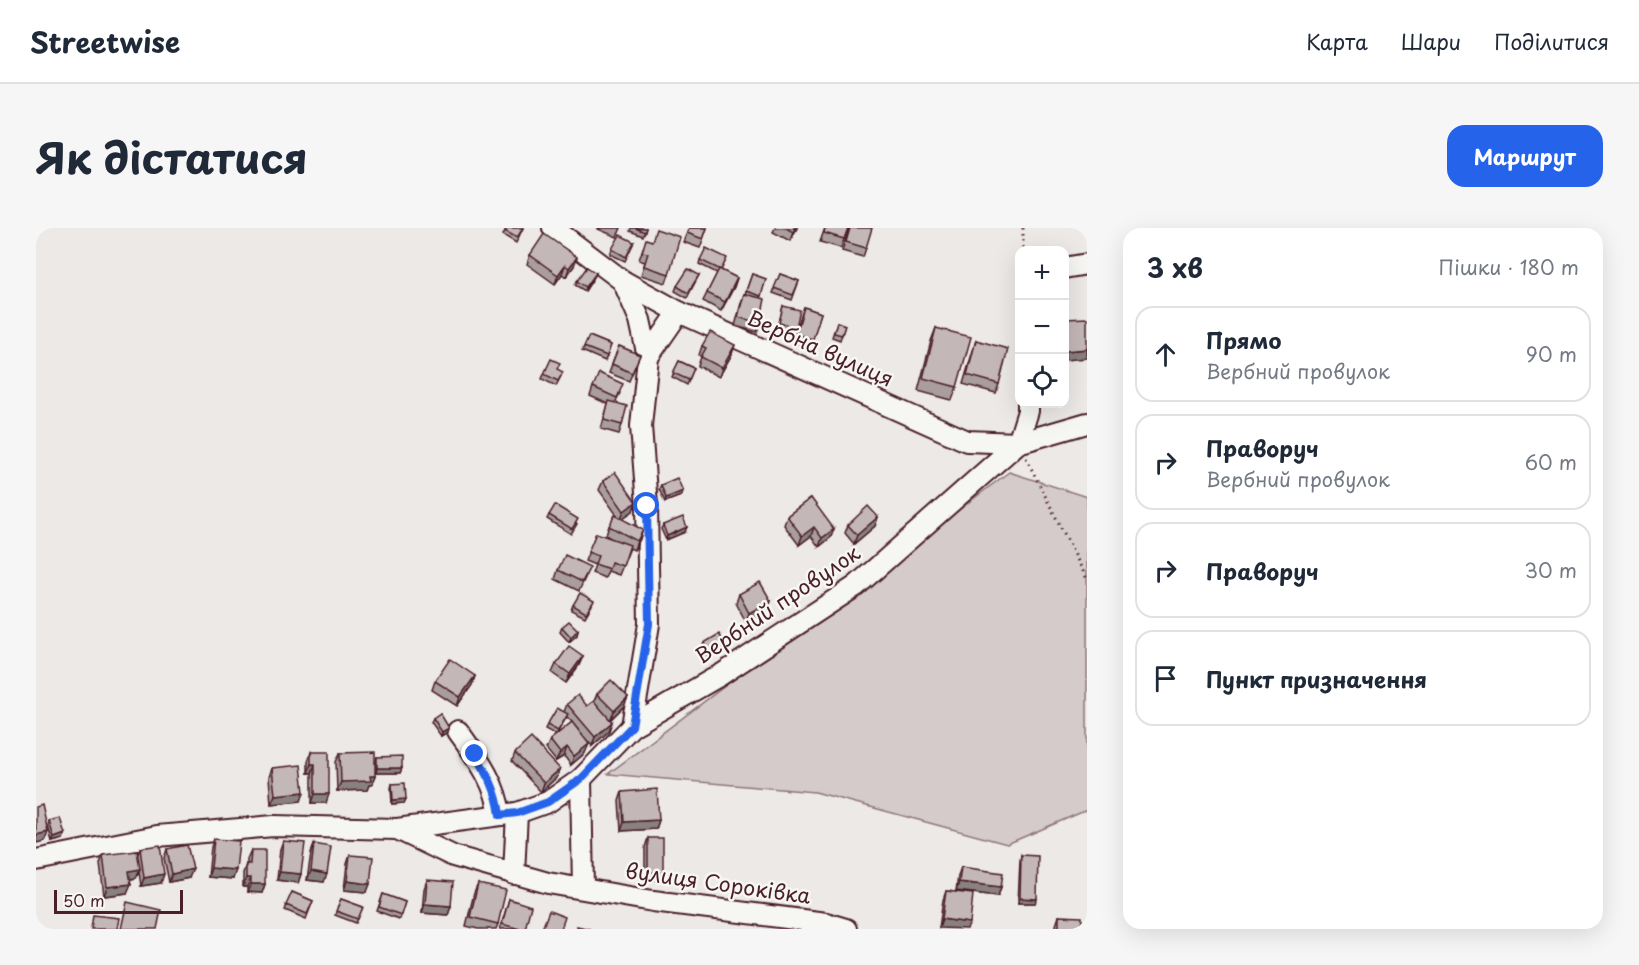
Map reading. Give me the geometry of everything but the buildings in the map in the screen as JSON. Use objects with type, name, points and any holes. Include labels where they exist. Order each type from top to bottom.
[{"type":"street","name":"Вербна вулиця","points":[[553,228],[624,281],[679,312],[967,441],[1018,442],[1087,423]]},
{"type":"street","points":[[1069,267],[1087,264]]},
{"type":"street","points":[[624,281],[640,320],[648,357],[641,426],[647,506],[649,624],[632,726]]},
{"type":"street","points":[[648,357],[679,312]]},
{"type":"street","points":[[1018,442],[1028,408]]},
{"type":"street","name":"Вербний провулок","points":[[397,829],[509,814],[548,802],[581,779],[632,726],[722,674],[856,586],[1018,442]]},
{"type":"street","points":[[36,860],[157,836],[274,826],[397,829],[453,856],[514,874],[509,814],[498,799],[490,776],[458,731]]},
{"type":"street","points":[[581,779],[583,888]]},
{"type":"street","name":"вулиця Сороківка","points":[[514,874],[548,883],[653,900],[826,923],[846,929]]},
{"type":"path","points":[[1023,228],[1023,246]]},
{"type":"path","points":[[1018,442],[1087,579]]},
{"type":"shaded area","points":[[1009,472],[1087,497],[1087,810],[1007,844],[815,792],[608,774]]},
{"type":"route","points":[[475,754],[490,776],[498,799],[500,815],[517,813],[548,802],[581,779],[632,726],[649,624],[647,506]]}]
